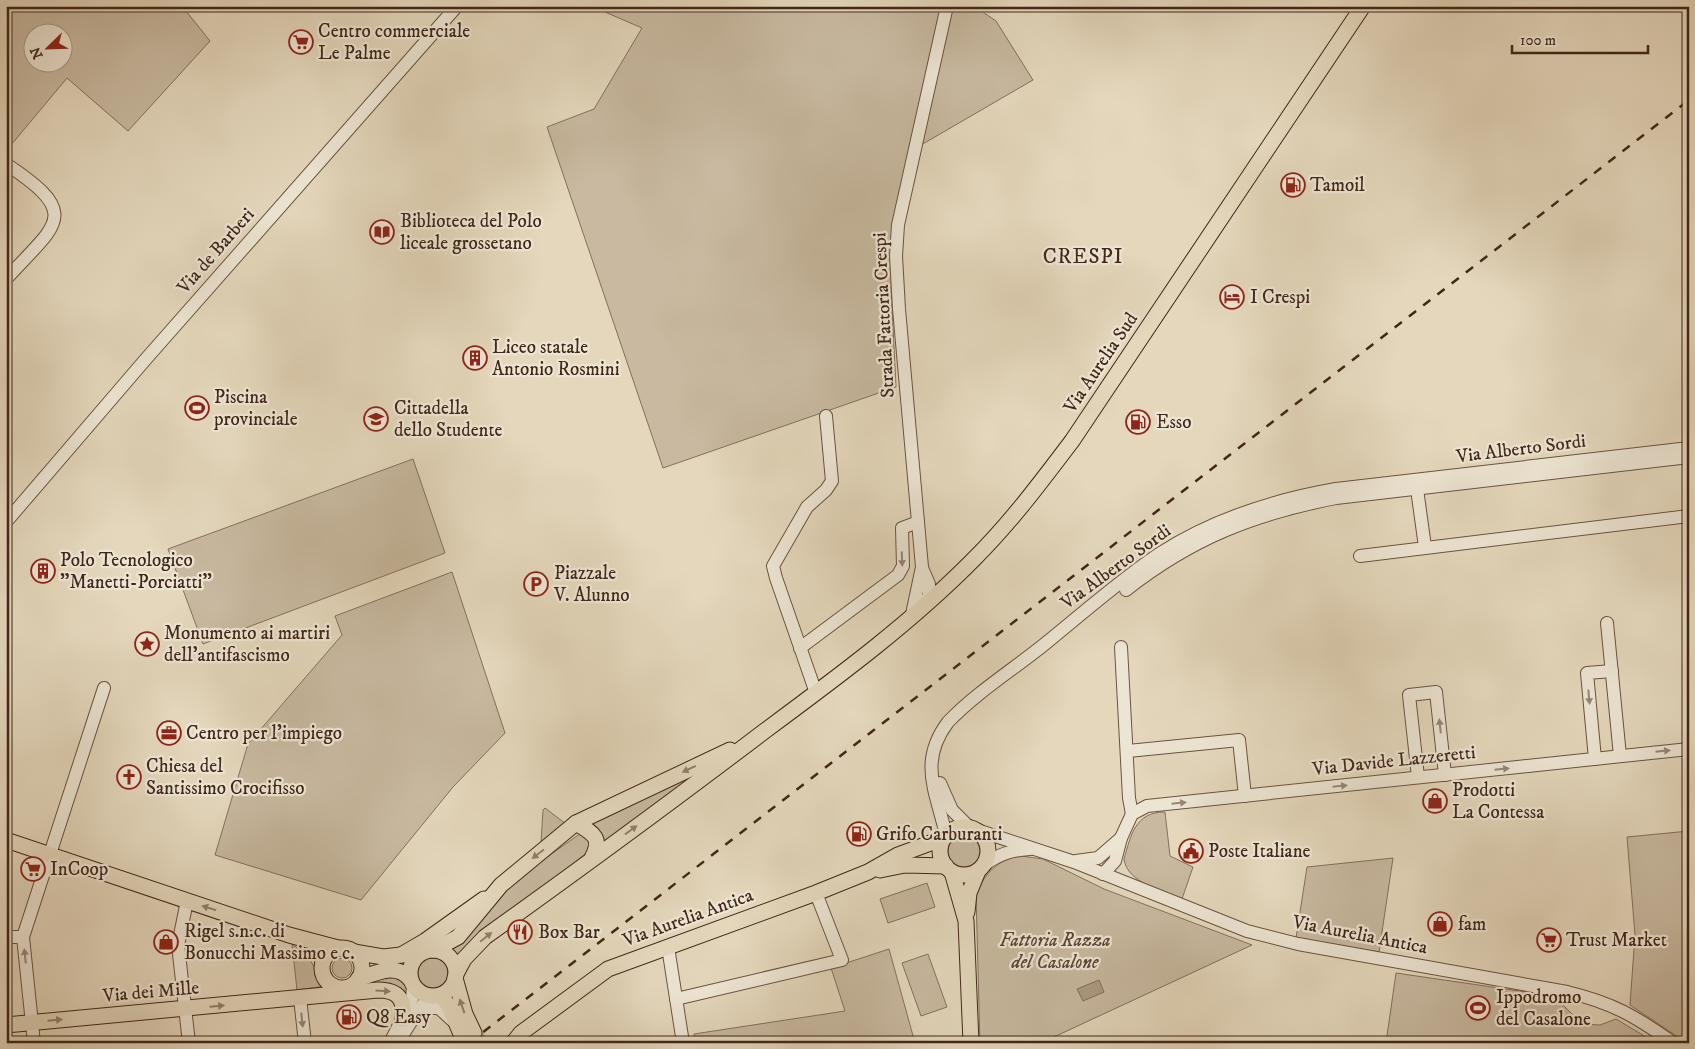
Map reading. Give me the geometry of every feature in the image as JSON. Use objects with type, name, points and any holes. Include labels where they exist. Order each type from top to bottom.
[{"type":"main road","name":"Via Aurelia Sud","points":[[764,732],[911,619],[929,602],[931,587],[993,539],[1072,441],[1363,6]]},
{"type":"main road","points":[[401,955],[425,941],[492,895],[527,862],[576,823],[764,732]]},
{"type":"main road","points":[[435,996],[448,990],[464,959],[485,937],[699,782],[764,732]]},
{"type":"main road","points":[[576,823],[593,833],[595,837],[597,850],[592,858]]},
{"type":"main road","name":"Via Aurelia Antica","points":[[513,1043],[534,1024],[603,972],[868,872],[898,855],[945,836],[956,828],[973,828]]},
{"type":"main road","points":[[971,1043],[966,921],[969,893],[988,855],[988,844],[985,837],[973,828]]},
{"type":"main road","points":[[945,836],[940,852],[949,869],[966,921]]},
{"type":"main road","points":[[6,840],[292,936],[354,952],[383,957],[428,952],[448,956],[454,964],[469,1037],[457,1026],[449,1006],[435,996],[422,994],[400,970],[389,970],[358,979]]},
{"type":"main road","name":"Via Aurelia Antica","points":[[868,872],[905,865],[949,869],[967,875],[981,868]]},
{"type":"main road","points":[[412,983],[411,964],[428,952],[450,943],[465,930],[492,895]]},
{"type":"main road","points":[[292,936],[311,951],[322,967],[327,980],[335,986],[350,986],[361,974],[361,962],[354,952]]},
{"type":"main road","points":[[322,967],[327,955],[338,948]]},
{"type":"main road","name":"Via dei Mille","points":[[6,1025],[301,998],[335,986]]},
{"type":"main road","points":[[301,998],[388,990],[398,995],[403,1002],[403,1019]]},
{"type":"main road","name":"Via Aurelia Antica","points":[[523,1043],[534,1024]]},
{"type":"street","name":"Via de Barberi","points":[[6,522],[26,504],[145,360],[457,6]]},
{"type":"street","name":"Strada Fattoria Crespi","points":[[929,602],[922,598],[931,587],[922,567],[899,309],[896,241],[900,215],[947,6]]},
{"type":"street","points":[[6,164],[44,194],[53,205],[56,217],[52,229],[6,279]]},
{"type":"street","points":[[816,693],[773,566],[807,507],[826,490],[832,481],[826,416]]},
{"type":"street","name":"Via Alberto Sordi","points":[[945,836],[930,767],[934,746],[948,722],[1126,580],[1180,542],[1215,524],[1264,504],[1296,496],[1336,489],[1689,448]]},
{"type":"street","name":"Via Alberto Sordi","points":[[973,828],[952,810],[938,778],[939,755],[949,734],[960,722],[1130,586],[1184,549],[1268,513],[1336,498],[1689,457]]},
{"type":"street","points":[[1417,489],[1424,547]]},
{"type":"street","points":[[1360,556],[1689,516]]},
{"type":"street","points":[[800,648],[898,575],[903,566],[902,528],[918,522]]},
{"type":"street","points":[[911,619],[931,587]]},
{"type":"street","points":[[1607,623],[1620,756]]},
{"type":"street","points":[[1102,874],[1132,814],[1129,798],[1121,647]]},
{"type":"street","points":[[1595,759],[1587,673],[1612,671]]},
{"type":"street","points":[[34,1043],[23,937],[52,854],[104,688]]},
{"type":"street","points":[[1418,778],[1409,695],[1436,692],[1445,775]]},
{"type":"street","points":[[1128,751],[1238,740],[1245,796]]},
{"type":"street","name":"Via Davide Lazzeretti","points":[[1132,814],[1147,806],[1689,749]]},
{"type":"street","name":"Via Aurelia Antica","points":[[973,828],[1040,849],[1247,931],[1298,944],[1567,992],[1602,1001],[1648,1025],[1673,1043]]},
{"type":"street","name":"Via Aurelia Antica","points":[[981,868],[1009,851],[1040,849]]},
{"type":"street","points":[[1074,862],[1110,857]]},
{"type":"street","points":[[1110,857],[1120,881]]},
{"type":"street","points":[[676,999],[842,960],[816,893]]},
{"type":"street","points":[[187,901],[178,945],[189,1043]]},
{"type":"street","points":[[6,937],[23,937]]},
{"type":"street","points":[[668,947],[683,1043]]},
{"type":"street","points":[[390,1043],[412,999],[412,983]]},
{"type":"street","points":[[396,1043],[418,1014],[423,1003],[435,996]]},
{"type":"street","points":[[301,998],[305,1043]]},
{"type":"street","points":[[418,1014],[431,1008],[439,1008],[445,1011],[457,1026]]},
{"type":"green space","points":[[6,6],[182,6],[210,41],[128,131],[67,78],[6,151]]},
{"type":"green space","points":[[591,6],[974,6],[996,21],[1033,80],[909,152],[893,235],[891,287],[896,387],[663,468],[547,127],[594,109],[642,28]]},
{"type":"green space","points":[[413,459],[445,553],[203,644],[168,549]]},
{"type":"green space","points":[[452,572],[505,733],[453,787],[361,900],[215,855],[248,744],[342,635],[335,616]]},
{"type":"green space","points":[[712,764],[603,846],[600,832],[588,823]]},
{"type":"green space","points":[[545,808],[566,824],[541,843],[543,810]]},
{"type":"green space","points":[[1165,812],[1170,856],[1193,867],[1182,899],[1138,880],[1127,867],[1124,859],[1136,826],[1147,816]]},
{"type":"green space","points":[[1689,831],[1689,1043],[1687,1043],[1630,1005],[1635,935],[1627,837]]},
{"type":"green space","points":[[581,833],[588,834],[590,850],[458,957],[449,948],[464,936],[519,877]]},
{"type":"green space","points":[[964,835],[970,836],[975,840],[979,845],[979,857],[975,862],[970,866],[964,867],[958,866],[953,862],[949,857],[948,851],[949,845],[953,840],[958,836]]},
{"type":"green space","name":"Fattoria Razza del Casalone","points":[[1021,856],[1043,859],[1104,889],[1252,945],[1041,1043],[980,1043],[976,894],[983,880],[993,869],[1005,861]]},
{"type":"green space","points":[[1393,858],[1379,952],[1296,938],[1307,867]]},
{"type":"green space","points":[[927,883],[935,907],[888,923],[880,899]]},
{"type":"green space","points":[[292,944],[307,955],[326,986],[297,990]]},
{"type":"green space","points":[[889,949],[915,1043],[695,1043],[694,1034],[845,1011],[831,968]]},
{"type":"green space","points":[[928,954],[947,1007],[921,1016],[902,963]]},
{"type":"green space","points":[[342,958],[349,961],[352,968],[349,975],[342,978],[335,975],[332,968],[335,961]]},
{"type":"green space","points":[[433,958],[444,962],[448,973],[444,984],[433,988],[422,984],[418,973],[422,962]]},
{"type":"green space","name":"Ippodromo del Casalone","points":[[1396,973],[1554,996],[1582,1024],[1600,1025],[1616,1019],[1656,1043],[1386,1043]]},
{"type":"green space","points":[[395,974],[409,986],[408,1001],[360,985]]},
{"type":"shaded area","points":[[1099,980],[1104,992],[1083,1001],[1077,989]]},
{"type":"tunnel","points":[[474,1033],[482,1043]]},
{"type":"railway","points":[[469,1043],[1689,100]]},
{"type":"place","name":"Centro commerciale Le Palme","points":[[301,42]]},
{"type":"place","name":"Tamoil","points":[[1293,185]]},
{"type":"place","name":"Biblioteca del Polo liceale grossetano","points":[[382,232]]},
{"type":"place","name":"I Crespi","points":[[1232,297]]},
{"type":"place","name":"Liceo statale Antonio Rosmini","points":[[475,358]]},
{"type":"place","name":"Piscina provinciale","points":[[197,408]]},
{"type":"place","name":"Cittadella dello Studente","points":[[376,419]]},
{"type":"place","name":"Esso","points":[[1138,422]]},
{"type":"place","name":"Polo Tecnologico \"Manetti-Porciatti\"","points":[[43,571]]},
{"type":"place","name":"Piazzale V. Alunno","points":[[536,584]]},
{"type":"place","name":"Monumento ai martiri dell'antifascismo","points":[[147,644]]},
{"type":"place","name":"Centro per l'impiego","points":[[169,733]]},
{"type":"place","name":"Chiesa del Santissimo Crocifisso","points":[[129,777]]},
{"type":"place","name":"Prodotti La Contessa","points":[[1435,801]]},
{"type":"place","name":"Grifo Carburanti","points":[[859,834]]},
{"type":"place","name":"Poste Italiane","points":[[1191,851]]},
{"type":"place","name":"InCoop","points":[[33,869]]},
{"type":"place","name":"fam","points":[[1440,924]]},
{"type":"place","name":"Box Bar","points":[[520,932]]},
{"type":"place","name":"Trust Market","points":[[1549,940]]},
{"type":"place","name":"Rigel s.n.c. di Bonucchi Massimo e c.","points":[[166,942]]},
{"type":"place","name":"Ippodromo del Casalone","points":[[1478,1008]]},
{"type":"place","name":"Q8 Easy","points":[[349,1017]]},
{"type":"district","name":"CRESPI","points":[[1083,257]]}]
